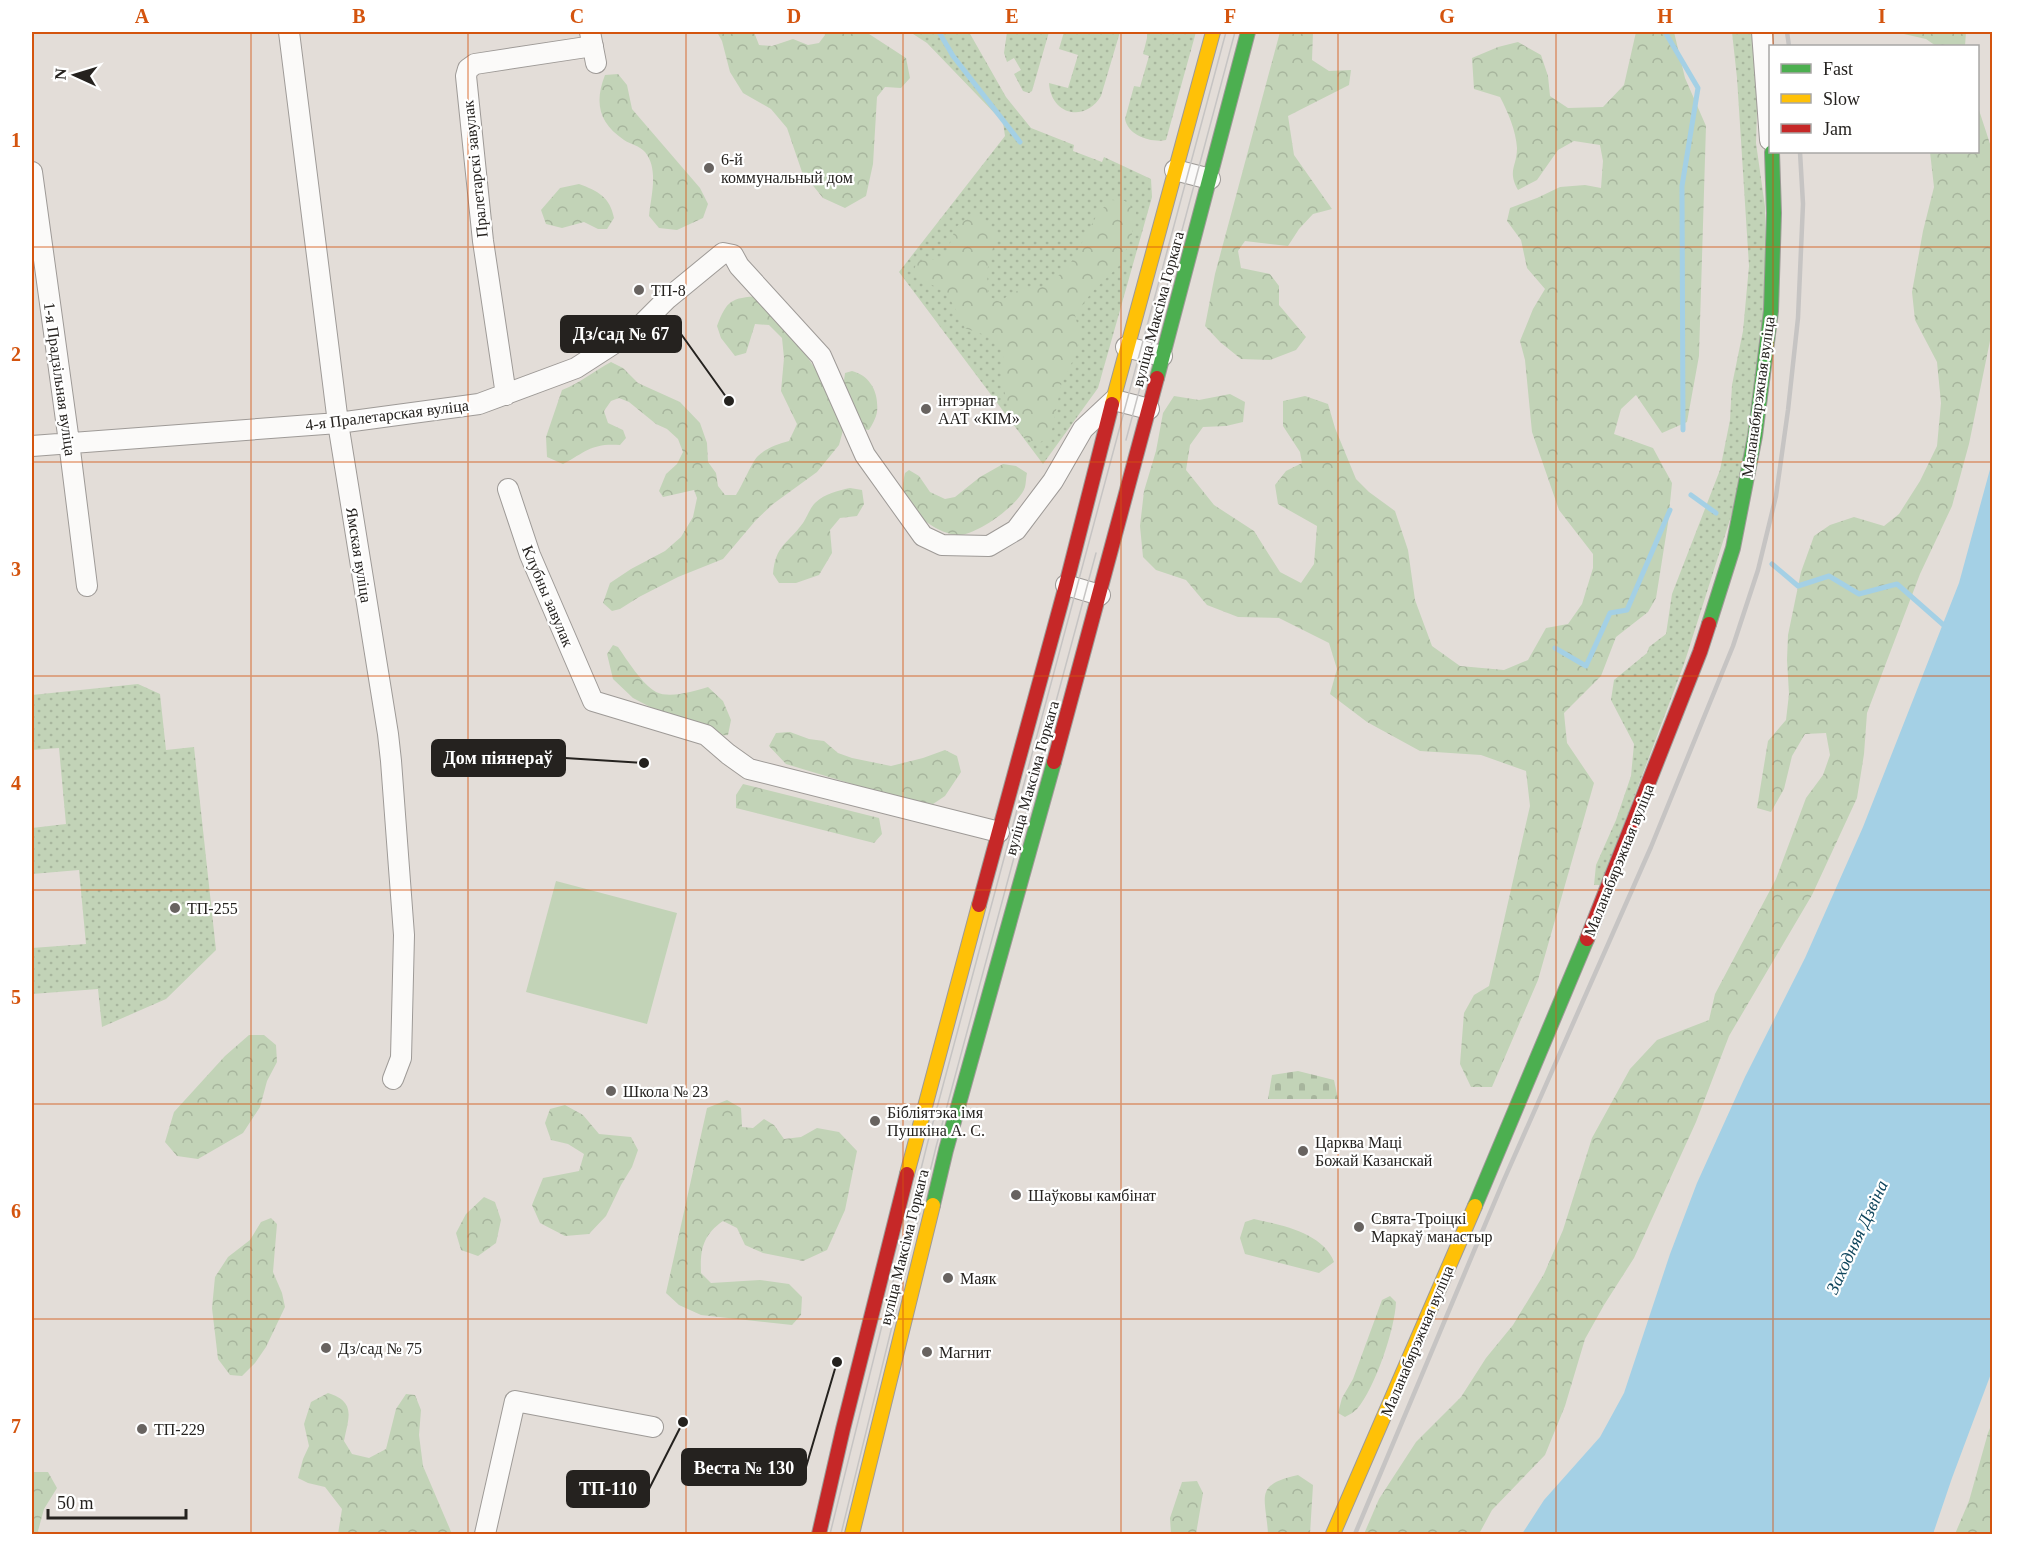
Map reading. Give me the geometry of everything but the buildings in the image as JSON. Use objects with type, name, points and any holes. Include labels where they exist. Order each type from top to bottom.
[{"type":"main road","name":"вуліца Максіма Горкага","points":[[819,1534],[915,1142],[1066,585],[1126,347],[1213,32]]},
{"type":"main road","name":"вуліца Максіма Горкага","points":[[852,1534],[874,1436],[946,1150],[1100,595],[1248,32]]},
{"type":"main road","name":"Маланабярэжная вуліца","points":[[1333,1534],[1496,1160],[1606,894],[1700,652],[1733,548],[1755,436],[1771,310],[1774,213],[1772,153]]},
{"type":"street","name":"Ямская вуліца","points":[[289,32],[338,423],[388,734],[392,772],[405,935],[402,1058],[393,1079]]},
{"type":"street","points":[[1762,32],[1769,126]]},
{"type":"street","name":"Пралетарскі завулак","points":[[506,395],[483,241],[466,76],[468,69],[475,64],[593,47]]},
{"type":"street","points":[[1175,170],[1210,179]]},
{"type":"street","name":"1-я Прадзільная вуліца","points":[[32,172],[87,586]]},
{"type":"street","name":"4-я Пралетарская вуліца","points":[[32,446],[338,423],[479,404],[576,368],[638,328],[667,299],[723,253],[733,255],[739,266],[821,356],[865,455],[923,536],[942,546],[989,546],[1016,530],[1053,481],[1083,429],[1113,400]]},
{"type":"street","points":[[1126,347],[1162,356]]},
{"type":"street","points":[[1113,400],[1149,409]]},
{"type":"street","name":"Клубны завулак","points":[[508,489],[530,555],[593,701],[706,735],[749,769],[999,832]]},
{"type":"street","points":[[1066,585],[1100,595]]},
{"type":"street","points":[[915,1142],[946,1150]]},
{"type":"street","points":[[485,1534],[515,1401],[653,1427]]},
{"type":"street","points":[[843,1429],[874,1436]]},
{"type":"green space","points":[[717,32],[754,32],[759,45],[772,46],[793,39],[808,45],[819,43],[825,35],[824,32],[866,32],[906,58],[910,78],[901,88],[885,87],[877,97],[873,164],[866,196],[845,208],[823,198],[802,172],[787,128],[771,109],[743,93],[730,72],[722,41]]},
{"type":"green space","points":[[910,32],[969,32],[1006,97],[1031,128],[1074,145],[1073,151],[1102,162],[1104,157],[1151,179],[1152,197],[1098,388],[1043,464],[899,272],[1005,136],[1003,122],[927,43]]},
{"type":"green space","points":[[1007,32],[1049,32],[1032,91],[1029,93],[1023,91],[1014,74],[1021,70],[1014,58],[1007,62],[1004,53]]},
{"type":"green space","points":[[1064,32],[1120,32],[1101,96],[1094,105],[1078,112],[1070,112],[1056,102],[1051,94],[1049,83],[1068,88],[1078,55],[1059,49]]},
{"type":"green space","points":[[1147,32],[1196,32],[1166,140],[1160,141],[1136,134],[1127,125],[1125,119],[1134,86],[1140,87],[1149,56],[1143,54]]},
{"type":"green space","points":[[1280,32],[1313,32],[1312,60],[1329,71],[1351,70],[1349,85],[1288,116],[1294,155],[1332,209],[1313,214],[1288,246],[1245,241],[1238,251],[1241,268],[1270,274],[1279,286],[1279,305],[1306,337],[1296,350],[1270,360],[1241,359],[1205,326],[1215,274]]},
{"type":"green space","points":[[1636,32],[1674,32],[1685,78],[1706,126],[1699,356],[1687,422],[1662,433],[1636,395],[1621,409],[1614,434],[1653,448],[1672,483],[1656,598],[1648,612],[1616,637],[1601,676],[1564,713],[1567,743],[1594,783],[1538,980],[1492,1087],[1471,1087],[1460,1064],[1464,1013],[1474,995],[1489,986],[1530,806],[1526,771],[1481,755],[1420,751],[1367,722],[1330,694],[1337,669],[1329,643],[1279,618],[1238,617],[1207,605],[1186,580],[1156,570],[1143,557],[1140,526],[1144,491],[1156,451],[1163,413],[1174,396],[1199,400],[1230,394],[1245,402],[1243,422],[1226,426],[1203,427],[1190,445],[1186,470],[1214,505],[1254,531],[1280,572],[1301,583],[1314,564],[1317,526],[1278,504],[1275,485],[1286,471],[1302,463],[1300,452],[1283,426],[1283,401],[1305,396],[1328,404],[1335,428],[1356,479],[1369,492],[1395,511],[1408,550],[1415,600],[1432,646],[1460,666],[1504,670],[1528,660],[1546,628],[1568,624],[1582,604],[1593,568],[1593,554],[1559,510],[1532,432],[1525,360],[1520,341],[1533,309],[1545,289],[1527,268],[1521,240],[1507,221],[1510,208],[1560,187],[1585,185],[1601,188],[1603,161],[1600,145],[1574,141],[1558,150],[1537,180],[1518,190],[1513,178],[1517,148],[1511,122],[1500,97],[1474,89],[1472,58],[1498,47],[1518,42],[1541,55],[1548,76],[1550,96],[1568,108],[1603,107],[1624,85]]},
{"type":"green space","points":[[1732,32],[1751,32],[1758,82],[1756,143],[1765,207],[1766,297],[1741,485],[1684,664],[1601,885],[1594,885],[1596,865],[1616,820],[1631,776],[1634,744],[1611,700],[1614,680],[1666,634],[1672,594],[1720,470],[1730,420],[1732,385],[1743,331],[1749,266]]},
{"type":"green space","points":[[1895,32],[1966,32],[1965,45],[1935,45],[1926,39]]},
{"type":"green space","points":[[618,74],[627,85],[632,109],[700,188],[708,204],[703,218],[677,230],[659,228],[649,216],[653,174],[649,159],[643,150],[624,140],[609,127],[601,112],[600,95],[605,75]]},
{"type":"green space","points":[[1979,110],[1992,150],[1992,331],[1969,444],[1952,506],[1920,574],[1867,713],[1864,754],[1857,798],[1812,895],[1729,1036],[1696,1122],[1634,1258],[1585,1339],[1565,1406],[1545,1455],[1492,1510],[1479,1534],[1364,1534],[1379,1499],[1416,1442],[1461,1397],[1486,1358],[1513,1325],[1544,1274],[1563,1230],[1592,1138],[1630,1069],[1657,1040],[1709,1020],[1715,994],[1776,879],[1806,798],[1823,775],[1830,755],[1826,733],[1805,734],[1792,756],[1784,789],[1771,812],[1757,808],[1768,741],[1786,720],[1789,694],[1788,635],[1801,572],[1814,536],[1830,525],[1854,517],[1884,526],[1899,514],[1920,481],[1937,446],[1941,403],[1937,362],[1915,320],[1912,292],[1934,187],[1930,153],[1979,153]]},
{"type":"green space","points":[[579,184],[597,192],[610,205],[614,218],[607,229],[598,229],[584,222],[562,228],[546,224],[541,210],[560,188]]},
{"type":"green space","points":[[1111,200],[1125,201],[1136,212],[1131,239],[1119,266],[1092,292],[1075,315],[1080,335],[1078,351],[1062,381],[1051,435],[1038,444],[1024,438],[1010,408],[1004,392],[1003,356],[999,344],[988,336],[965,328],[948,297],[936,287],[918,280],[914,270],[917,261],[942,259],[956,227],[970,216],[983,217],[996,236],[987,271],[988,296],[1000,302],[1010,294],[1027,287],[1044,287],[1068,268],[1098,213]]},
{"type":"green space","points":[[759,296],[790,331],[826,381],[845,423],[839,445],[817,472],[773,504],[756,520],[723,559],[678,577],[620,609],[612,611],[603,603],[610,583],[665,551],[681,537],[693,517],[697,498],[694,490],[663,497],[659,491],[666,474],[677,464],[683,452],[678,439],[629,402],[619,398],[611,401],[604,411],[608,423],[623,430],[626,438],[620,445],[596,447],[563,464],[547,457],[546,437],[562,390],[611,362],[623,368],[638,383],[680,402],[700,423],[707,443],[708,462],[716,473],[718,486],[725,495],[736,495],[756,458],[768,449],[789,441],[797,424],[781,391],[784,358],[782,338],[769,325],[755,324],[746,353],[735,356],[721,338],[717,326],[731,302]]},
{"type":"green space","points":[[852,371],[859,373],[869,381],[877,398],[877,412],[869,430],[858,428],[843,388],[845,373]]},
{"type":"green space","points":[[1003,464],[1016,466],[1027,473],[1025,487],[1007,510],[967,534],[951,534],[933,527],[911,507],[903,491],[905,473],[909,470],[919,476],[930,492],[945,499],[955,497],[980,477]]},
{"type":"green space","points":[[850,488],[862,490],[864,504],[857,516],[840,518],[830,530],[832,553],[819,575],[796,583],[779,583],[773,574],[777,556],[803,523],[813,505],[827,495]]},
{"type":"green space","points":[[613,645],[618,647],[640,678],[656,692],[675,695],[708,687],[723,701],[731,720],[728,735],[713,736],[633,698],[613,679],[607,654]]},
{"type":"green space","points":[[138,684],[160,694],[166,750],[194,747],[216,950],[166,999],[102,1027],[98,989],[32,994],[32,948],[86,944],[79,870],[32,874],[32,828],[66,824],[59,748],[32,750],[32,695]]},
{"type":"green space","points":[[790,732],[809,739],[824,741],[838,753],[852,758],[891,766],[945,750],[957,756],[961,772],[945,796],[933,804],[895,797],[786,764],[769,746],[776,733]]},
{"type":"green space","points":[[743,784],[879,818],[882,834],[874,843],[736,808],[736,795]]},
{"type":"green space","points":[[556,881],[677,913],[647,1024],[526,992]]},
{"type":"green space","points":[[249,1035],[264,1035],[276,1045],[277,1062],[267,1081],[260,1107],[243,1133],[198,1159],[177,1156],[165,1142],[174,1112],[225,1056]]},
{"type":"green space","points":[[1298,1071],[1334,1080],[1338,1099],[1268,1099],[1272,1075]]},
{"type":"green space","points":[[727,1100],[741,1108],[742,1127],[753,1128],[764,1119],[774,1125],[784,1139],[801,1137],[817,1128],[839,1132],[857,1151],[845,1210],[827,1250],[803,1261],[763,1253],[745,1245],[737,1228],[723,1221],[716,1226],[704,1243],[701,1273],[711,1283],[760,1280],[789,1284],[802,1297],[801,1315],[792,1325],[701,1315],[679,1305],[666,1293],[707,1108]]},
{"type":"green space","points":[[565,1105],[583,1115],[599,1134],[631,1137],[638,1150],[632,1167],[606,1216],[589,1234],[565,1236],[540,1223],[532,1205],[543,1178],[579,1171],[584,1154],[568,1144],[551,1140],[545,1123],[550,1109]]},
{"type":"green space","points":[[484,1197],[495,1202],[501,1220],[496,1243],[478,1256],[461,1250],[456,1233],[466,1214]]},
{"type":"green space","points":[[271,1218],[277,1224],[273,1272],[285,1307],[266,1347],[255,1363],[242,1376],[230,1375],[218,1359],[212,1308],[215,1277],[228,1257],[250,1240],[261,1222]]},
{"type":"green space","points":[[1254,1219],[1311,1237],[1329,1252],[1334,1262],[1319,1273],[1245,1254],[1240,1238],[1245,1222]]},
{"type":"green space","points":[[1390,1296],[1396,1302],[1395,1313],[1383,1358],[1364,1399],[1357,1409],[1345,1417],[1338,1413],[1342,1398],[1353,1379],[1382,1300]]},
{"type":"green space","points":[[328,1393],[343,1401],[347,1406],[349,1417],[344,1441],[352,1454],[369,1458],[386,1449],[396,1409],[406,1394],[415,1395],[421,1410],[419,1435],[423,1466],[452,1534],[338,1534],[342,1509],[325,1487],[298,1478],[309,1446],[304,1424],[311,1402]]},
{"type":"green space","points":[[1992,1423],[1992,1534],[1955,1534],[1969,1501]]},
{"type":"green space","points":[[32,1472],[48,1472],[57,1488],[44,1509],[38,1531],[40,1534],[32,1534]]},
{"type":"green space","points":[[1298,1475],[1313,1485],[1310,1534],[1268,1534],[1265,1494],[1268,1488],[1274,1483]]},
{"type":"green space","points":[[1197,1481],[1203,1493],[1196,1534],[1171,1534],[1170,1518],[1182,1482]]},
{"type":"water","name":"Заходняя Дзвіна","points":[[1992,462],[1992,1371],[1933,1534],[1522,1534],[1544,1500],[1600,1437],[1624,1393],[1670,1254],[1697,1183],[1745,1077],[1805,958],[1863,827],[1959,583]]},
{"type":"waterway","points":[[939,32],[953,56],[1020,142]]},
{"type":"waterway","points":[[1665,32],[1698,88],[1682,186],[1683,430]]},
{"type":"waterway","points":[[1691,495],[1716,513]]},
{"type":"waterway","points":[[1555,648],[1586,666],[1610,613],[1627,610],[1670,510]]},
{"type":"waterway","points":[[1772,564],[1798,586],[1829,576],[1859,594],[1897,584],[1947,628]]},
{"type":"tram line","points":[[830,1534],[927,1145],[1226,32]]},
{"type":"tram line","points":[[1126,440],[1235,32]]},
{"type":"tram line","points":[[841,1534],[936,1147],[1096,553]]},
{"type":"railway","points":[[1787,32],[1789,45]]},
{"type":"railway","points":[[1355,1534],[1503,1182],[1651,847],[1733,646],[1758,570],[1776,496],[1798,318],[1803,204],[1800,153]]},
{"type":"traffic: fast","points":[[1157,378],[1248,32]]},
{"type":"traffic: fast","points":[[1709,624],[1733,548],[1755,436],[1771,311],[1774,213],[1772,153]]},
{"type":"traffic: fast","points":[[933,1205],[946,1150],[1054,762]]},
{"type":"traffic: fast","points":[[1475,1206],[1587,939]]},
{"type":"traffic: slow","points":[[1112,404],[1213,32]]},
{"type":"traffic: slow","points":[[907,1174],[979,905]]},
{"type":"traffic: slow","points":[[852,1534],[933,1205]]},
{"type":"traffic: slow","points":[[1333,1534],[1475,1206]]},
{"type":"traffic: jam","points":[[1054,762],[1157,378]]},
{"type":"traffic: jam","points":[[979,905],[1066,585],[1112,404]]},
{"type":"traffic: jam","points":[[1587,939],[1709,624]]},
{"type":"traffic: jam","points":[[819,1534],[907,1174]]},
{"type":"place","name":"6-й коммунальный дом","points":[[709,168]]},
{"type":"place","name":"ТП-8","points":[[639,290]]},
{"type":"place","name":"Дз/сад № 67","points":[[729,401]]},
{"type":"place","name":"інтэрнат ААТ «КІМ»","points":[[926,409]]},
{"type":"place","name":"Дом піянераў","points":[[644,763]]},
{"type":"place","name":"ТП-255","points":[[175,908]]},
{"type":"place","name":"Школа № 23","points":[[611,1091]]},
{"type":"place","name":"Бібліятэка імя Пушкіна А. С.","points":[[875,1121]]},
{"type":"place","name":"Царква Маці Божай Казанскай","points":[[1303,1151]]},
{"type":"place","name":"Шаўковы камбінат","points":[[1016,1195]]},
{"type":"place","name":"Свята-Троіцкі Маркаў манастыр","points":[[1359,1227]]},
{"type":"place","name":"Маяк","points":[[948,1278]]},
{"type":"place","name":"Дз/сад № 75","points":[[326,1348]]},
{"type":"place","name":"Магнит","points":[[927,1352]]},
{"type":"place","name":"Веста № 130","points":[[837,1362]]},
{"type":"place","name":"ТП-110","points":[[683,1422]]},
{"type":"place","name":"ТП-229","points":[[142,1429]]}]
